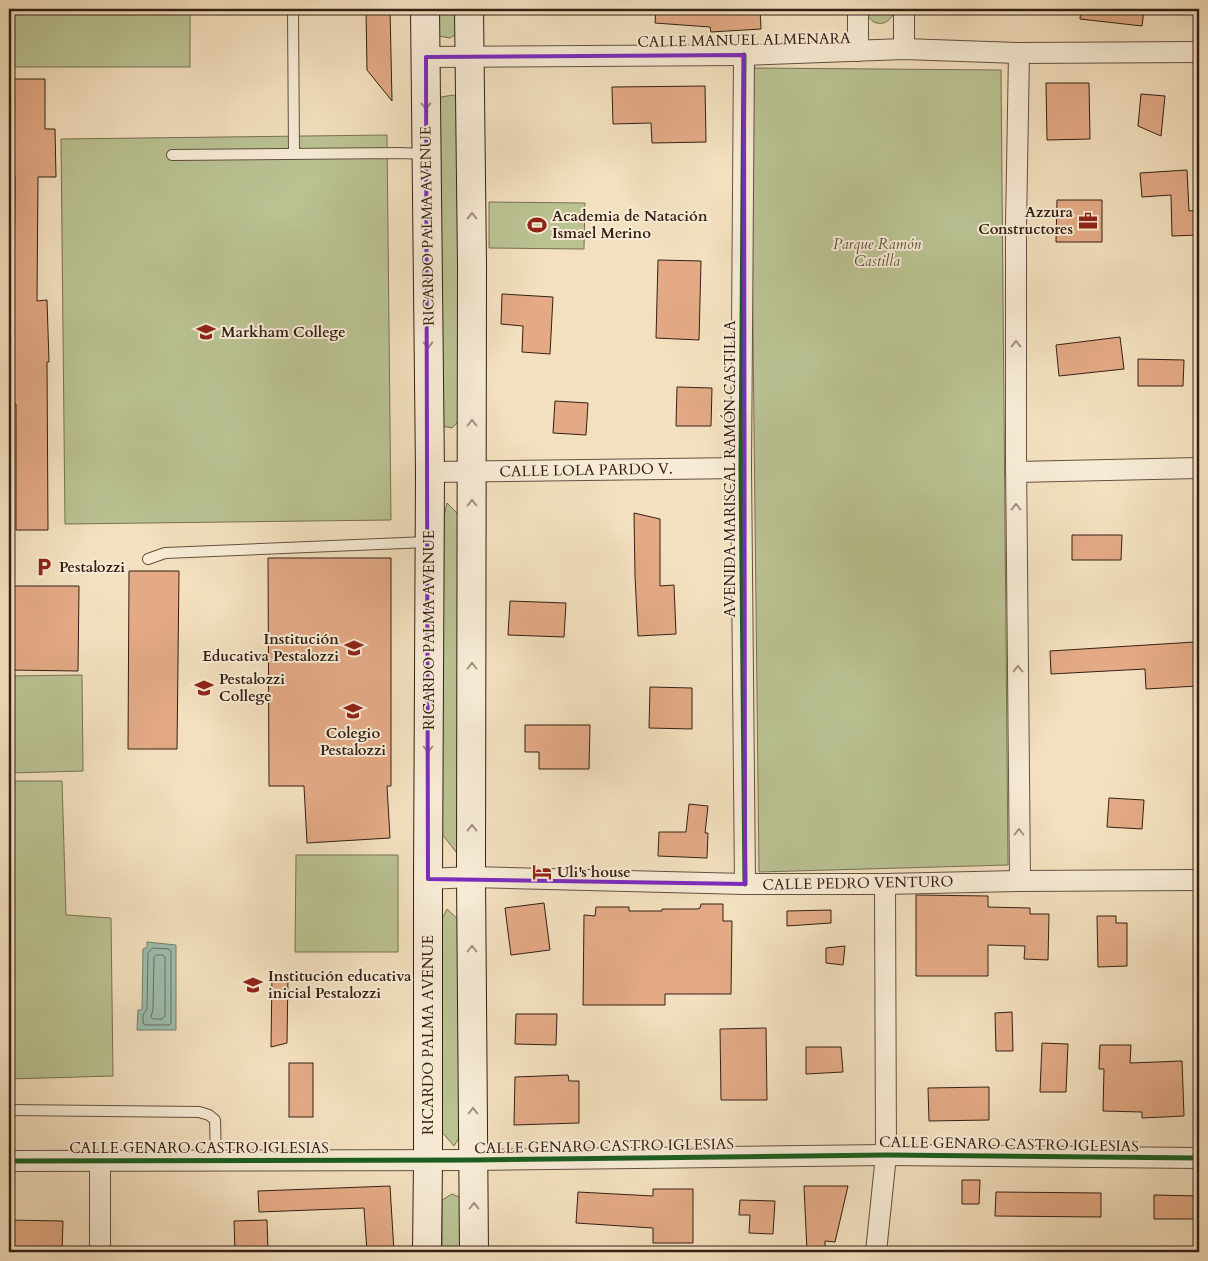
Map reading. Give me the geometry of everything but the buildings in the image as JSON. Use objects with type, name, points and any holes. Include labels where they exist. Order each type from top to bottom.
[{"type":"main road","name":"RICARDO PALMA AVENUE","points":[[425,9],[430,472],[427,1252]]},
{"type":"main road","points":[[469,9],[472,255],[474,1252]]},
{"type":"street","points":[[858,9],[858,51]]},
{"type":"street","points":[[904,9],[904,49]]},
{"type":"street","name":"CALLE MANUEL ALMENARA","points":[[426,57],[744,55],[904,49],[1019,53],[1199,52]]},
{"type":"street","points":[[1019,53],[1016,226],[1016,472],[1020,881]]},
{"type":"street","name":"AVENIDA MARISCAL RAMÓN CASTILLA","points":[[744,55],[742,468],[745,884]]},
{"type":"street","name":"CALLE LOLA PARDO V.","points":[[430,472],[742,468]]},
{"type":"street","points":[[1016,472],[1199,468]]},
{"type":"street","name":"CALLE PEDRO VENTURO","points":[[428,879],[472,877],[745,884],[1199,880]]},
{"type":"street","points":[[876,1252],[886,1155],[885,884]]},
{"type":"street","name":"CALLE GENARO CASTRO IGLESIAS","points":[[9,1161],[474,1160],[886,1155],[1199,1158]]},
{"type":"street","points":[[100,1160],[100,1252]]},
{"type":"lane","points":[[293,9],[294,154]]},
{"type":"lane","points":[[172,156],[427,154]]},
{"type":"lane","points":[[148,559],[166,553],[429,542]]},
{"type":"lane","points":[[9,1110],[199,1112],[209,1114],[215,1120],[216,1160]]},
{"type":"highlighted area","points":[[744,55],[745,884],[428,879],[426,57]]},
{"type":"green space","points":[[9,9],[190,9],[190,67],[9,67]]},
{"type":"green space","points":[[434,9],[460,9],[457,34],[450,38],[438,36]]},
{"type":"green space","points":[[868,9],[895,9],[888,21],[878,23],[868,17]]},
{"type":"green space","name":"Parque Ramón Castilla","points":[[750,68],[1001,70],[1008,865],[759,872]]},
{"type":"green space","points":[[453,95],[460,99],[460,417],[452,428],[442,426],[437,100],[441,97]]},
{"type":"green space","name":"Markham College","points":[[387,135],[391,520],[65,524],[61,139]]},
{"type":"green space","name":"Academia de Natación Ismael Merino","points":[[489,202],[585,203],[584,249],[489,248]]},
{"type":"green space","points":[[447,503],[463,519],[463,832],[456,852],[442,834],[444,516]]},
{"type":"green space","points":[[82,675],[83,771],[9,773],[9,676]]},
{"type":"green space","points":[[9,781],[62,781],[66,915],[111,918],[113,1076],[9,1079]]},
{"type":"green space","points":[[296,855],[398,855],[398,952],[295,952]]},
{"type":"green space","points":[[447,909],[462,923],[462,1133],[454,1146],[440,1130],[439,925]]},
{"type":"green space","points":[[452,1194],[464,1199],[464,1252],[442,1252],[442,1200]]},
{"type":"water","points":[[147,942],[176,945],[176,1030],[137,1030],[138,1010],[142,1010],[143,949],[147,947]]},
{"type":"cycle path","points":[[744,55],[741,468],[745,884]]},
{"type":"cycle path","points":[[9,1161],[474,1160],[886,1155],[1199,1158]]},
{"type":"place","name":"Azzura Constructores","points":[[1088,221]]},
{"type":"place","name":"Academia de Natación Ismael Merino","points":[[537,225]]},
{"type":"place","name":"Markham College","points":[[206,332]]},
{"type":"place","name":"Pestalozzi","points":[[44,567]]},
{"type":"place","name":"Institución Educativa Pestalozzi","points":[[354,648]]},
{"type":"place","name":"Pestalozzi College","points":[[204,688]]},
{"type":"place","name":"Colegio Pestalozzi","points":[[353,711]]},
{"type":"place","name":"Uli's house","points":[[542,872]]},
{"type":"place","name":"Institución educativa inicial Pestalozzi","points":[[253,985]]}]
